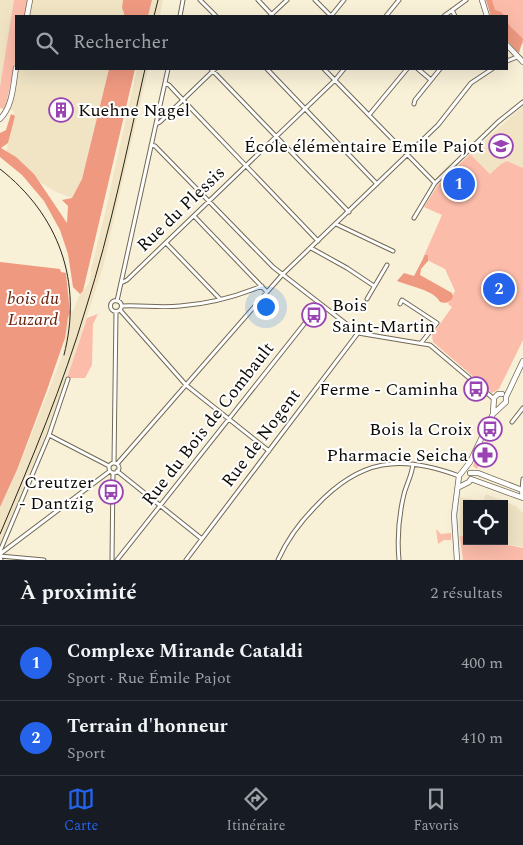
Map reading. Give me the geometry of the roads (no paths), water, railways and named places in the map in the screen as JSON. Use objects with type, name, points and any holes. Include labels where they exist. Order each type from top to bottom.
[{"type":"street","points":[[27,15],[30,0]]},
{"type":"street","points":[[180,15],[183,0]]},
{"type":"street","points":[[200,0],[215,15]]},
{"type":"street","points":[[258,0],[270,15]]},
{"type":"street","points":[[272,15],[287,0]]},
{"type":"street","points":[[315,0],[330,15]]},
{"type":"street","points":[[332,15],[344,0]]},
{"type":"street","points":[[387,15],[399,0]]},
{"type":"street","points":[[445,15],[466,0]]},
{"type":"street","points":[[482,0],[487,15]]},
{"type":"street","points":[[452,10],[454,15]]},
{"type":"street","points":[[508,46],[523,62]]},
{"type":"street","points":[[508,61],[517,57]]},
{"type":"street","points":[[0,119],[5,114],[9,105],[16,70]]},
{"type":"street","points":[[117,301],[168,70]]},
{"type":"street","points":[[156,124],[212,70]]},
{"type":"street","points":[[214,70],[348,212]]},
{"type":"street","points":[[268,70],[378,184]]},
{"type":"street","points":[[325,70],[435,183]]},
{"type":"street","name":"Rue du Plessis","points":[[121,283],[128,280],[343,70]]},
{"type":"street","points":[[369,116],[406,70]]},
{"type":"street","points":[[419,70],[431,80]]},
{"type":"street","points":[[414,104],[415,100],[439,70]]},
{"type":"street","name":"Rue du Bois de Combault","points":[[109,466],[115,463],[186,385],[282,275],[442,120],[471,84],[491,70]]},
{"type":"street","points":[[165,84],[169,85],[247,165],[318,241]]},
{"type":"street","points":[[414,218],[435,183],[498,122],[523,102]]},
{"type":"street","points":[[151,145],[155,146],[282,275],[358,333],[430,345],[496,403],[505,404],[504,395],[523,355]]},
{"type":"street","points":[[194,216],[267,292]]},
{"type":"street","points":[[336,224],[393,251]]},
{"type":"street","points":[[166,243],[220,299]]},
{"type":"street","points":[[311,248],[374,286]]},
{"type":"street","points":[[366,299],[387,265]]},
{"type":"street","points":[[117,301],[112,302],[112,309],[179,306],[242,294],[262,286]]},
{"type":"street","points":[[400,304],[402,300],[437,323],[421,343]]},
{"type":"street","points":[[0,556],[118,468],[115,463],[119,309],[121,303],[117,301]]},
{"type":"street","name":"Rue du Bois de Combault","points":[[117,560],[320,304]]},
{"type":"street","points":[[119,309],[186,385],[269,451]]},
{"type":"street","name":"Rue de Nogent","points":[[186,560],[358,333]]},
{"type":"street","points":[[429,333],[430,345]]},
{"type":"street","points":[[504,395],[523,360]]},
{"type":"street","points":[[0,556],[49,436],[68,379]]},
{"type":"street","points":[[457,560],[454,515],[458,488],[493,414],[496,395],[504,395]]},
{"type":"street","points":[[512,422],[523,408]]},
{"type":"street","points":[[49,436],[109,466],[202,539]]},
{"type":"street","points":[[278,560],[290,538],[310,513],[341,483],[373,466],[393,463],[421,465],[465,476],[523,498],[523,479]]},
{"type":"street","points":[[399,560],[399,530],[402,507],[413,464]]},
{"type":"street","points":[[412,472],[421,465]]},
{"type":"street","points":[[112,560],[113,471]]},
{"type":"street","points":[[465,476],[480,474],[522,490]]},
{"type":"street","points":[[480,474],[480,481]]},
{"type":"street","points":[[496,488],[500,486],[499,481]]},
{"type":"street","points":[[0,556],[44,560]]},
{"type":"railway","points":[[154,15],[158,0]]},
{"type":"railway","points":[[0,534],[57,394],[77,337],[111,219],[145,70]]},
{"type":"railway","points":[[0,169],[38,207],[51,229],[61,252],[68,276],[70,302],[69,328],[64,355]]},
{"type":"place","name":"Kuehne Nagel","points":[[61,110]]},
{"type":"place","name":"École élémentaire Emile Pajot","points":[[501,146]]},
{"type":"place","name":"Complexe Mirande Cataldi","points":[[459,184]]},
{"type":"place","name":"Terrain d'honneur","points":[[499,289]]},
{"type":"place","name":"Bois Saint-Martin","points":[[314,315]]},
{"type":"place","name":"Ferme - Caminha","points":[[476,389]]},
{"type":"place","name":"Bois la Croix","points":[[490,429]]},
{"type":"place","name":"Pharmacie Seicha","points":[[485,455]]},
{"type":"place","name":"Creutzer - Dantzig","points":[[111,492]]},
{"type":"park label","name":"bois du Luzard","points":[[33,308]]}]
